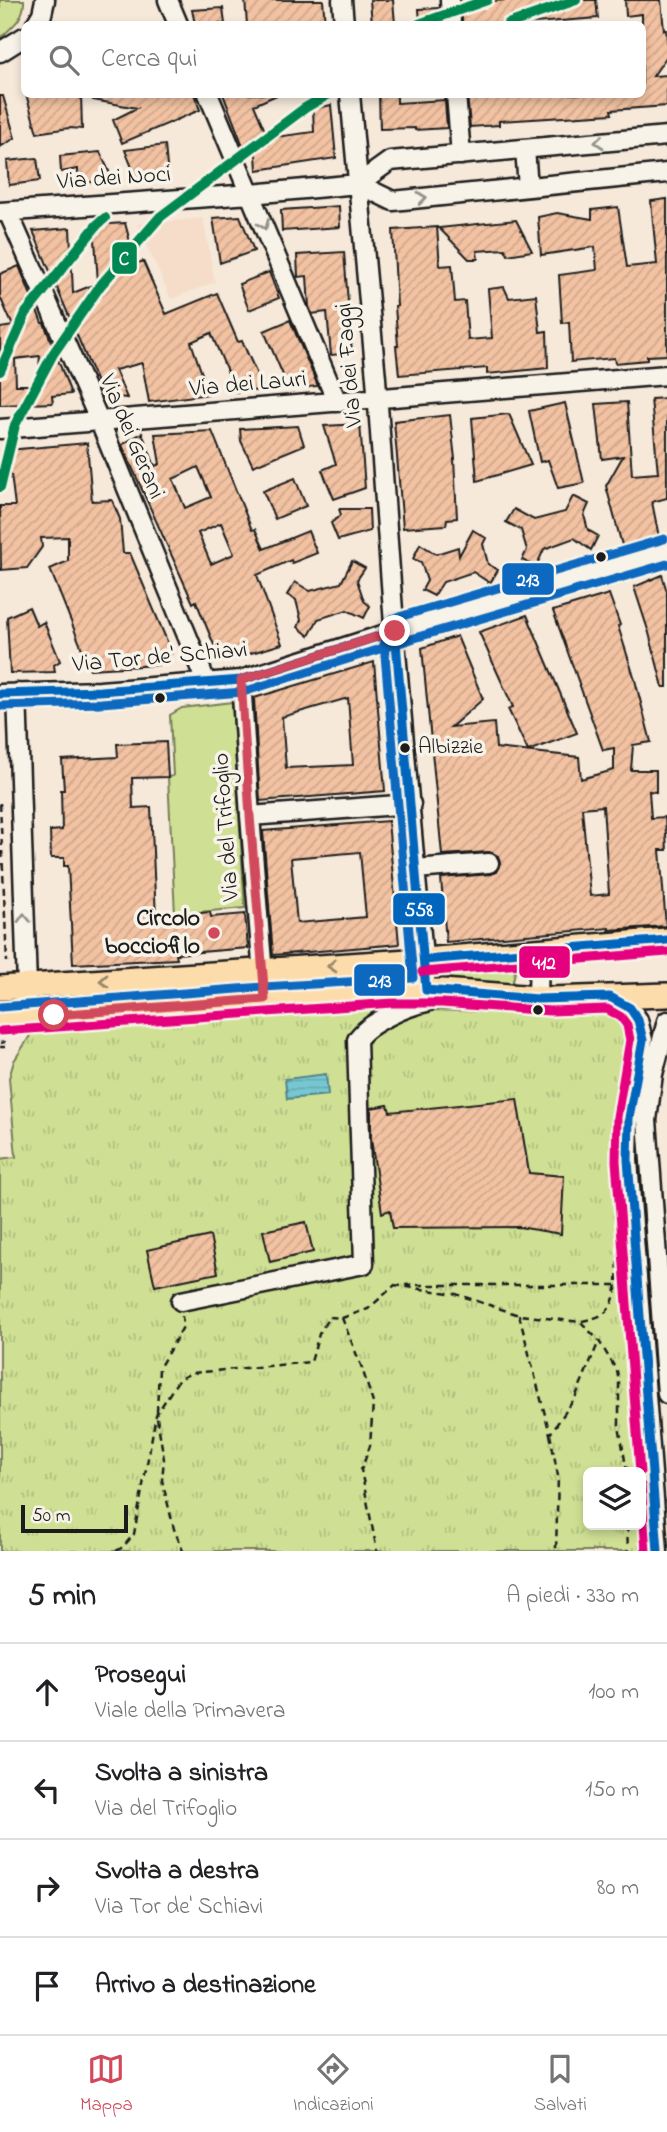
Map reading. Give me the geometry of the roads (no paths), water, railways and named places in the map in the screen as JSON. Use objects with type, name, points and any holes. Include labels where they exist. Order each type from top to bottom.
[{"type":"main road","points":[[0,988],[424,960],[667,940]]},
{"type":"main road","points":[[5,1019],[426,990],[538,999],[667,995]]},
{"type":"street","points":[[38,21],[45,0]]},
{"type":"street","points":[[168,0],[177,21]]},
{"type":"street","points":[[342,0],[344,21]]},
{"type":"street","points":[[450,0],[451,21]]},
{"type":"street","points":[[0,52],[21,39]]},
{"type":"street","points":[[210,98],[337,402]]},
{"type":"street","name":"Via dei Faggi","points":[[350,98],[426,990]]},
{"type":"street","points":[[456,98],[461,155]]},
{"type":"street","points":[[667,136],[390,161],[358,184],[393,201],[667,173]]},
{"type":"street","points":[[525,149],[528,187]]},
{"type":"street","name":"Via dei Noci","points":[[4,212],[358,184]]},
{"type":"street","name":"Via dei Gerani","points":[[4,212],[100,422],[206,682]]},
{"type":"street","name":"Via dei Lauri","points":[[0,429],[667,375]]},
{"type":"street","name":"Via Tor de' Schiavi","points":[[8,693],[113,690],[241,680],[395,631],[667,551]]},
{"type":"street","name":"Via del Trifoglio","points":[[241,680],[265,999]]},
{"type":"street","points":[[5,1019],[26,999],[27,986],[8,693]]},
{"type":"street","points":[[250,816],[411,804]]},
{"type":"street","points":[[416,869],[489,863]]},
{"type":"street","points":[[538,999],[539,950]]},
{"type":"street","points":[[181,1301],[365,1264],[357,1040],[366,1028],[405,1007],[426,1002],[426,990]]},
{"type":"street","points":[[610,997],[630,1008],[638,1020],[643,1040],[629,1118],[628,1160],[658,1551]]},
{"type":"street","points":[[667,1021],[653,1074],[647,1121],[665,1330],[667,1394]]},
{"type":"water","points":[[326,1074],[328,1095],[287,1099],[285,1079]]},
{"type":"place","name":"Albizzie","points":[[405,748]]},
{"type":"place","name":"Circolo bocciofilo","points":[[214,933]]}]
